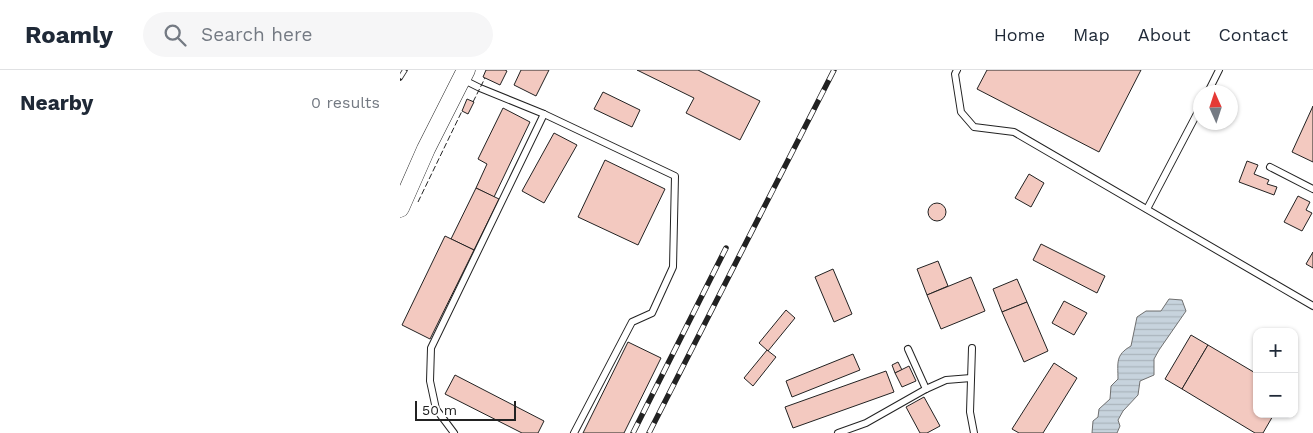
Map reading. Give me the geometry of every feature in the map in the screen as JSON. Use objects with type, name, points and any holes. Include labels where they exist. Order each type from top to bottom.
[{"type":"street","points":[[400,208],[426,149],[464,74]]},
{"type":"lane","points":[[957,70],[955,74],[961,112],[974,127],[1014,132],[1313,306]]},
{"type":"lane","points":[[1212,85],[1219,70]]},
{"type":"lane","points":[[464,74],[480,88],[544,114],[676,176],[673,267],[652,313],[632,322],[574,433]]},
{"type":"lane","points":[[454,433],[436,409],[430,382],[431,348],[544,114]]},
{"type":"lane","points":[[1147,210],[1193,120]]},
{"type":"lane","points":[[1270,167],[1313,188]]},
{"type":"lane","points":[[972,348],[970,412],[974,433]]},
{"type":"lane","points":[[908,350],[926,389]]},
{"type":"lane","points":[[838,433],[866,423],[926,389],[946,380],[971,378]]},
{"type":"shaded area","points":[[1169,299],[1182,300],[1186,311],[1154,359],[1154,375],[1140,381],[1138,395],[1123,411],[1118,420],[1120,426],[1117,433],[1092,433],[1093,421],[1098,417],[1099,409],[1110,399],[1111,386],[1118,379],[1118,360],[1122,353],[1131,346],[1137,317],[1146,311],[1161,311]]},
{"type":"building","points":[[486,70],[507,71],[500,85],[483,77]]},
{"type":"building","points":[[521,70],[549,70],[536,96],[514,85]]},
{"type":"building","points":[[637,70],[698,70],[760,101],[740,140],[686,113],[694,98]]},
{"type":"building","points":[[987,70],[1141,70],[1099,152],[977,89]]},
{"type":"building","points":[[603,92],[640,110],[632,127],[594,109]]},
{"type":"building","points":[[467,99],[474,102],[468,114],[462,111]]},
{"type":"building","points":[[1313,106],[1313,162],[1292,152]]},
{"type":"building","points":[[503,108],[530,122],[494,197],[476,188],[487,164],[478,159]]},
{"type":"building","points":[[554,133],[577,145],[544,203],[522,191]]},
{"type":"building","points":[[605,160],[665,189],[638,245],[578,217]]},
{"type":"building","points":[[1247,161],[1258,165],[1254,174],[1269,180],[1267,184],[1277,187],[1274,195],[1239,182]]},
{"type":"building","points":[[1029,174],[1044,183],[1031,207],[1015,198]]},
{"type":"building","points":[[476,188],[499,199],[474,250],[451,239]]},
{"type":"building","points":[[1298,196],[1310,202],[1306,210],[1312,213],[1302,231],[1284,222]]},
{"type":"building","points":[[937,203],[943,206],[946,212],[943,218],[937,221],[931,218],[928,212],[931,206]]},
{"type":"building","points":[[445,236],[474,250],[430,339],[402,325]]},
{"type":"building","points":[[1041,244],[1105,276],[1097,293],[1033,260]]},
{"type":"building","points":[[1313,252],[1313,268],[1306,264]]},
{"type":"building","points":[[938,261],[948,286],[927,295],[917,269]]},
{"type":"building","points":[[833,269],[852,314],[834,322],[815,277]]},
{"type":"building","points":[[971,277],[985,311],[941,329],[927,295]]},
{"type":"building","points":[[1017,279],[1027,302],[1002,312],[993,289]]},
{"type":"building","points":[[1064,301],[1087,313],[1074,335],[1052,323]]},
{"type":"building","points":[[1027,302],[1048,351],[1024,362],[1002,312]]},
{"type":"building","points":[[786,310],[795,318],[768,351],[759,343]]},
{"type":"building","points":[[1191,335],[1208,345],[1182,389],[1165,379]]},
{"type":"building","points":[[628,342],[661,358],[624,433],[583,433]]},
{"type":"building","points":[[1208,345],[1253,372],[1253,418],[1272,418],[1263,433],[1255,433],[1182,389]]},
{"type":"building","points":[[767,350],[776,357],[753,386],[744,378]]},
{"type":"building","points":[[853,354],[860,370],[792,397],[786,381]]},
{"type":"building","points":[[898,362],[902,370],[895,373],[892,365]]},
{"type":"building","points":[[1054,363],[1077,378],[1043,433],[1019,433],[1012,429]]},
{"type":"building","points":[[909,366],[916,381],[902,387],[895,373]]},
{"type":"building","points":[[886,371],[894,392],[793,428],[785,407]]},
{"type":"building","points":[[455,375],[544,421],[538,433],[522,433],[445,394]]},
{"type":"building","points":[[924,397],[940,426],[927,433],[920,433],[906,407]]},
{"type":"railway","points":[[400,78],[405,70]]},
{"type":"railway","points":[[649,433],[834,70]]},
{"type":"railway","points":[[633,433],[726,248]]},
{"type":"fence","points":[[473,102],[485,78]]},
{"type":"fence","points":[[418,202],[462,111]]}]
